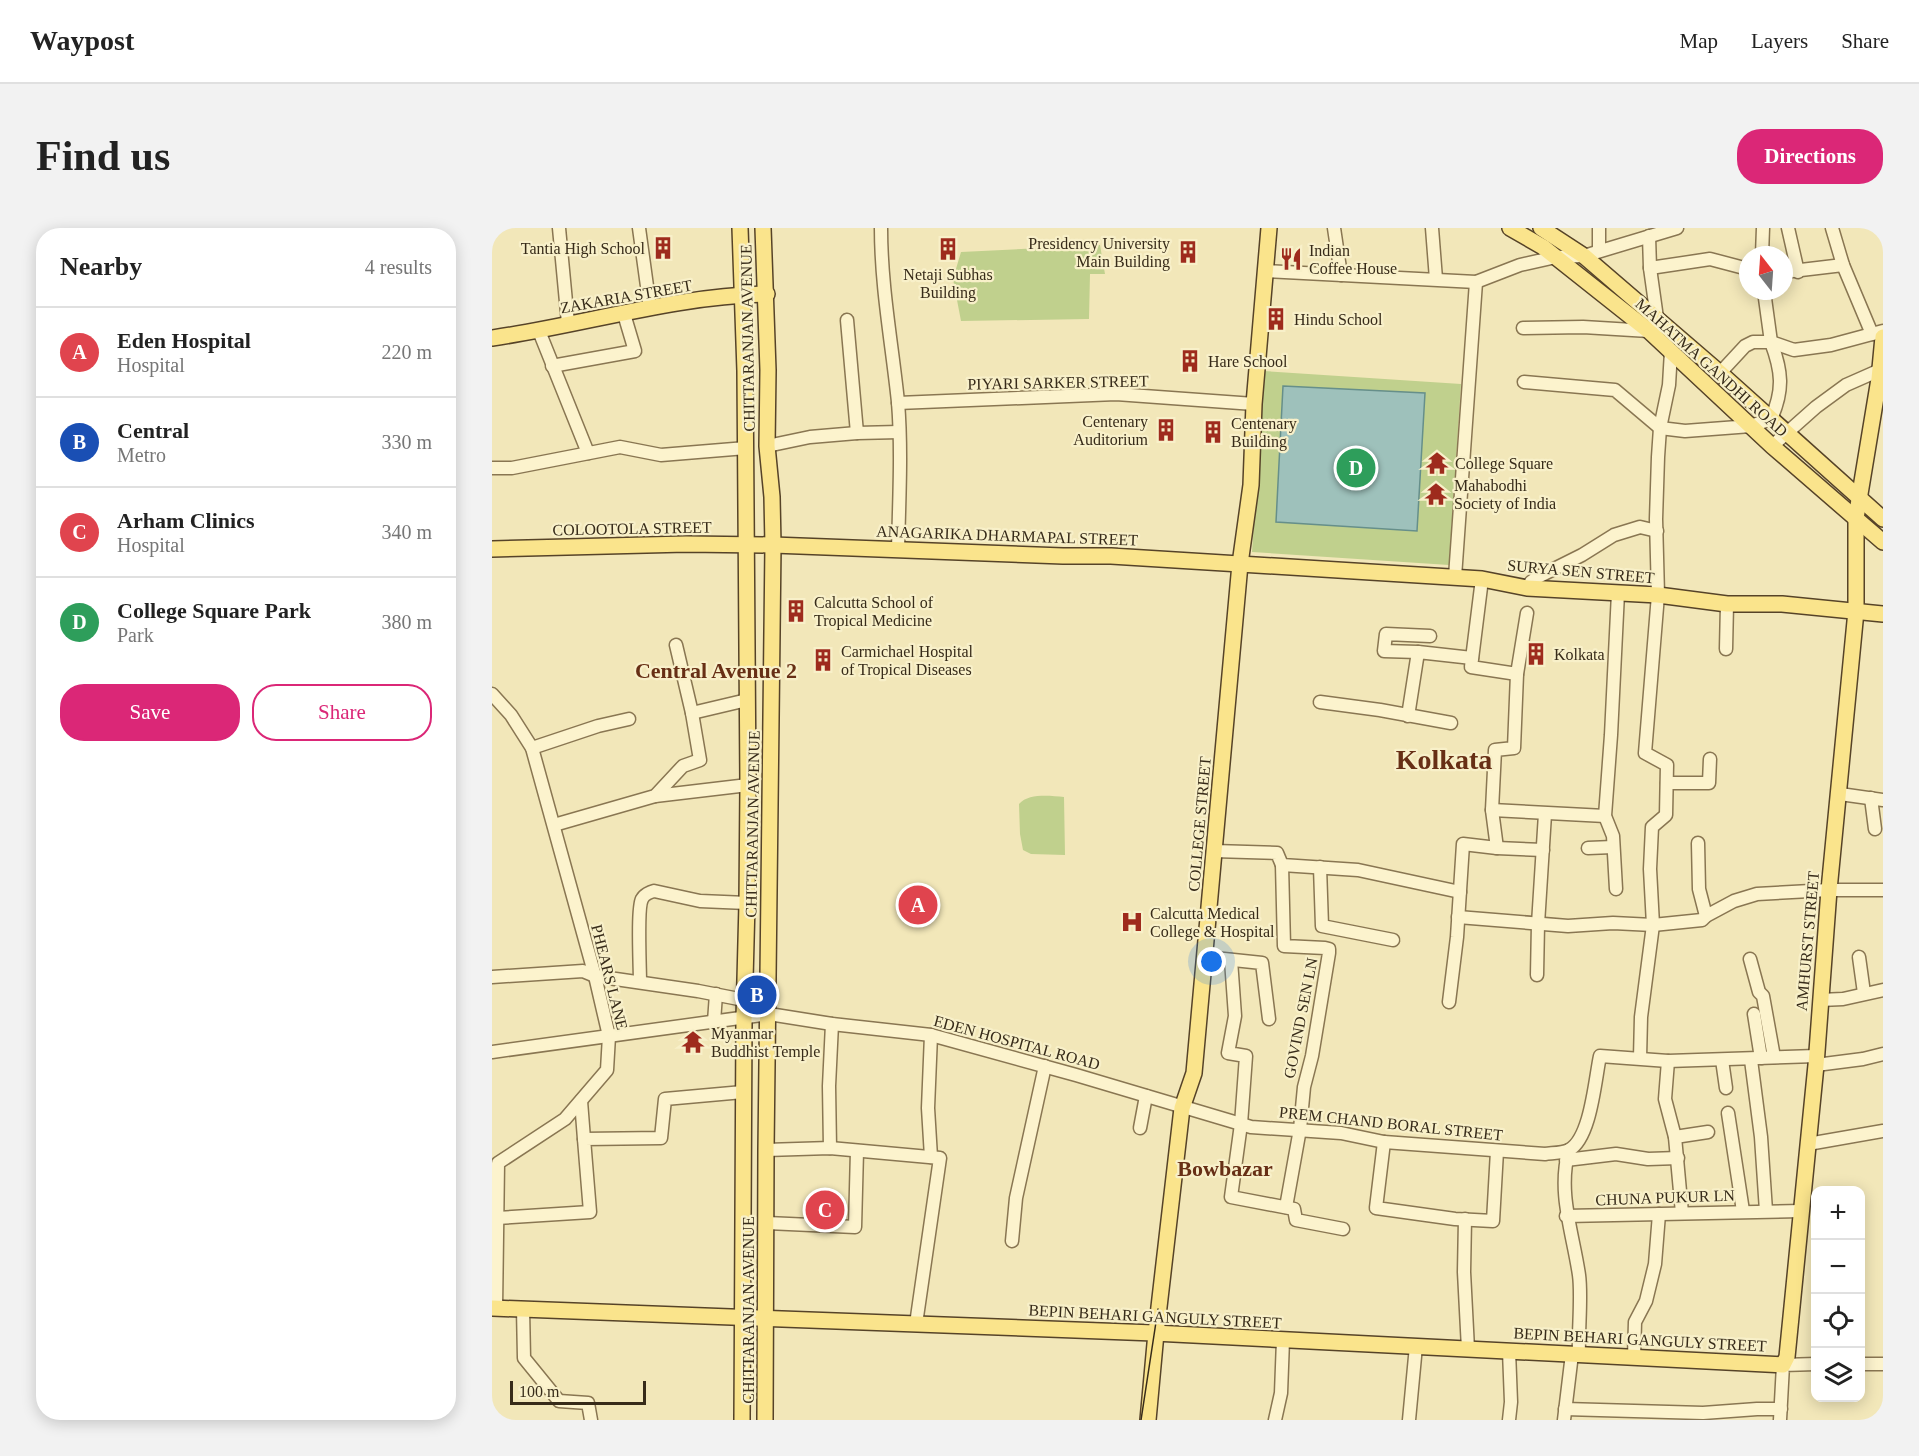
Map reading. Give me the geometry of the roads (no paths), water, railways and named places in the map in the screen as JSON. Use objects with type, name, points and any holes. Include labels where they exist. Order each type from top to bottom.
[{"type":"main road","points":[[740,228],[744,295],[748,785],[743,1092],[742,1420]]},
{"type":"main road","name":"CHITTARANJAN AVENUE","points":[[763,228],[767,294],[767,446],[772,497],[773,545],[765,1420]]},
{"type":"main road","name":"COLLEGE STREET","points":[[1148,1420],[1182,1108],[1194,1073],[1240,564],[1251,485],[1254,404],[1269,228]]},
{"type":"main road","name":"MAHATMA GANDHI ROAD","points":[[1510,228],[1543,246],[1720,373],[1881,514]]},
{"type":"main road","name":"MAHATMA GANDHI ROAD","points":[[1541,228],[1584,256],[1653,325],[1671,351],[1772,446],[1883,542]]},
{"type":"main road","name":"ZAKARIA STREET","points":[[492,338],[539,331],[568,323],[650,308],[767,294]]},
{"type":"main road","name":"AMHURST STREET","points":[[1783,1365],[1787,1357],[1808,1144],[1829,890],[1840,794],[1839,777],[1856,611],[1856,518],[1881,376],[1879,334]]},
{"type":"main road","name":"COLOOTOLA STREET","points":[[492,549],[675,544],[773,545]]},
{"type":"main road","name":"ANAGARIKA DHARMAPAL STREET","points":[[773,545],[1111,556],[1240,564]]},
{"type":"main road","name":"SURYA SEN STREET","points":[[1240,564],[1482,579],[1528,588],[1658,595],[1727,604],[1782,604],[1883,614]]},
{"type":"main road","name":"BEPIN BEHARI GANGULY STREET","points":[[494,1308],[1156,1333],[1783,1365]]},
{"type":"street","points":[[559,228],[568,323]]},
{"type":"street","points":[[639,228],[650,308]]},
{"type":"street","points":[[880,228],[881,271],[898,404],[898,550]]},
{"type":"street","points":[[1334,228],[1341,274]]},
{"type":"street","points":[[1431,228],[1436,279]]},
{"type":"street","points":[[1599,228],[1599,251]]},
{"type":"street","points":[[1266,271],[1476,282],[1520,265],[1556,257],[1584,256],[1677,228]]},
{"type":"street","points":[[1762,246],[1763,228]]},
{"type":"street","points":[[1788,228],[1798,272]]},
{"type":"street","points":[[1720,373],[1745,346],[1753,342],[1771,342],[1794,350],[1831,345],[1879,334],[1843,265],[1832,228]]},
{"type":"street","points":[[1522,328],[1653,325],[1649,236]]},
{"type":"street","points":[[1650,268],[1710,259],[1739,267]]},
{"type":"street","points":[[1793,272],[1843,265]]},
{"type":"street","points":[[1455,577],[1476,282]]},
{"type":"street","points":[[1524,382],[1615,390],[1660,428],[1685,431],[1751,426],[1771,419],[1778,405],[1781,385],[1778,359],[1771,342],[1765,300]]},
{"type":"street","points":[[552,366],[635,351],[624,314]]},
{"type":"street","points":[[848,320],[857,433]]},
{"type":"street","points":[[539,331],[588,453]]},
{"type":"street","points":[[1640,1058],[1641,1017],[1653,925],[1650,869],[1652,827],[1666,814],[1667,765],[1646,753],[1658,595],[1660,428],[1669,384],[1671,351]]},
{"type":"street","points":[[1772,446],[1816,407],[1846,385],[1881,376]]},
{"type":"street","name":"PIYARI SARKER STREET","points":[[898,404],[1116,394],[1254,404]]},
{"type":"street","points":[[767,446],[810,437],[899,432]]},
{"type":"street","points":[[492,468],[512,468],[620,447],[660,455],[746,448]]},
{"type":"street","points":[[1528,588],[1531,582],[1538,577],[1582,555],[1614,535],[1640,527],[1657,531]]},
{"type":"street","points":[[1482,579],[1471,667],[1517,674]]},
{"type":"street","points":[[1616,889],[1613,836],[1605,816],[1618,593]]},
{"type":"street","points":[[1726,649],[1727,604]]},
{"type":"street","points":[[1497,848],[1492,810],[1495,750],[1514,748],[1517,674],[1527,613]]},
{"type":"street","points":[[1430,636],[1386,633],[1384,651],[1472,658]]},
{"type":"street","points":[[655,796],[684,766],[700,760],[676,645]]},
{"type":"street","points":[[1408,716],[1418,652]]},
{"type":"street","name":"PHEARS LANE","points":[[492,694],[511,715],[532,748],[595,976],[609,1036],[607,1070],[581,1101],[565,1119],[498,1163],[494,1308]]},
{"type":"street","points":[[692,713],[747,700]]},
{"type":"street","points":[[1320,702],[1451,723]]},
{"type":"street","points":[[532,748],[598,726],[629,719]]},
{"type":"street","points":[[1667,783],[1709,783],[1710,759]]},
{"type":"street","points":[[554,825],[655,796],[748,785]]},
{"type":"street","points":[[1840,794],[1877,799],[1875,829]]},
{"type":"street","points":[[1492,810],[1605,816]]},
{"type":"street","points":[[1537,975],[1545,814]]},
{"type":"street","points":[[1698,843],[1699,889],[1707,916]]},
{"type":"street","points":[[1449,1002],[1463,844],[1543,850]]},
{"type":"street","points":[[1588,848],[1613,847]]},
{"type":"street","points":[[1214,851],[1277,854],[1282,865],[1358,870],[1460,892]]},
{"type":"street","name":"GOVIND SEN LN","points":[[1282,865],[1284,945],[1329,949],[1312,1056],[1304,1087],[1300,1129],[1286,1207]]},
{"type":"street","points":[[1320,867],[1322,926],[1393,940]]},
{"type":"street","points":[[1458,917],[1568,926],[1613,923],[1653,925],[1702,920],[1734,901],[1757,894],[1883,890]]},
{"type":"street","points":[[640,982],[640,913],[642,899],[647,893],[654,891],[700,901],[747,903]]},
{"type":"street","points":[[1205,957],[1262,963],[1269,1019]]},
{"type":"street","points":[[1859,957],[1864,993]]},
{"type":"street","points":[[1750,959],[1759,993],[1763,996],[1761,1137],[1766,1210]]},
{"type":"street","points":[[1231,960],[1235,1016],[1228,1053],[1246,1056],[1241,1124],[1231,1197],[1294,1209],[1296,1220],[1343,1229]]},
{"type":"street","points":[[492,978],[583,971],[595,976],[744,1000],[769,1014]]},
{"type":"street","points":[[1820,1000],[1843,999],[1883,990]]},
{"type":"street","points":[[714,1022],[716,994]]},
{"type":"street","points":[[492,1052],[769,1014]]},
{"type":"street","name":"EDEN HOSPITAL ROAD","points":[[769,1014],[832,1024],[931,1035],[1045,1066],[1182,1108]]},
{"type":"street","points":[[1754,1014],[1762,1058]]},
{"type":"street","points":[[830,1148],[829,1086],[832,1024]]},
{"type":"street","points":[[931,1035],[928,1108],[931,1157]]},
{"type":"street","points":[[1783,1365],[1781,1415],[1757,1408],[1691,1413],[1565,1415],[1576,1354],[1580,1277],[1566,1216],[1568,1155],[1583,1134],[1600,1056],[1668,1061],[1762,1058],[1816,1060],[1863,1059],[1883,1054]]},
{"type":"street","points":[[1722,1060],[1726,1088]]},
{"type":"street","points":[[1668,1061],[1665,1099],[1675,1137],[1682,1213]]},
{"type":"street","points":[[1011,1241],[1016,1198],[1045,1066]]},
{"type":"street","points":[[584,1139],[661,1138],[665,1099],[743,1092]]},
{"type":"street","points":[[1140,1128],[1146,1096]]},
{"type":"street","points":[[497,1218],[590,1212],[581,1101]]},
{"type":"street","name":"PREM CHAND BORAL STREET","points":[[1182,1108],[1251,1127],[1341,1133],[1384,1142],[1545,1154],[1616,1154],[1648,1159],[1678,1158]]},
{"type":"street","points":[[1728,1113],[1743,1211]]},
{"type":"street","points":[[1808,1144],[1883,1131]]},
{"type":"street","points":[[1675,1137],[1708,1132]]},
{"type":"street","points":[[1384,1142],[1376,1208],[1465,1220],[1493,1221],[1497,1151]]},
{"type":"street","points":[[766,1150],[830,1148],[940,1158],[916,1324]]},
{"type":"street","points":[[767,1223],[855,1227],[857,1151]]},
{"type":"street","name":"CHUNA PUKUR LN","points":[[1566,1216],[1801,1211]]},
{"type":"street","points":[[1634,1357],[1635,1322],[1646,1301],[1655,1264],[1659,1214]]},
{"type":"street","points":[[1465,1220],[1464,1272],[1468,1349]]},
{"type":"street","points":[[523,1309],[524,1358],[559,1401],[588,1403],[591,1420]]},
{"type":"street","points":[[1275,1420],[1281,1393],[1283,1340]]},
{"type":"street","points":[[1409,1420],[1416,1346]]},
{"type":"street","points":[[1509,1351],[1511,1402],[1509,1420]]},
{"type":"street","points":[[1865,1364],[1883,1364],[1883,1355]]},
{"type":"street","name":"BEPIN BEHARI GANGULY STREET","points":[[1783,1365],[1811,1364]]},
{"type":"water","points":[[1283,386],[1425,393],[1417,531],[1276,522]]},
{"type":"tram line","points":[[1141,1420],[1158,1309]]},
{"type":"place","name":"Tantia High School","points":[[663,248]]},
{"type":"place","name":"Netaji Subhas Building","points":[[948,249]]},
{"type":"place","name":"Presidency University Main Building","points":[[1188,252]]},
{"type":"place","name":"Indian Coffee House","points":[[1291,259]]},
{"type":"place","name":"Hindu School","points":[[1276,319]]},
{"type":"place","name":"Hare School","points":[[1190,361]]},
{"type":"place","name":"Centenary Auditorium","points":[[1166,430]]},
{"type":"place","name":"Centenary Building","points":[[1213,432]]},
{"type":"place","name":"College Square","points":[[1437,463]]},
{"type":"place","name":"College Square Park","points":[[1356,468]]},
{"type":"place","name":"Mahabodhi Society of India","points":[[1436,494]]},
{"type":"place","name":"Calcutta School of Tropical Medicine","points":[[796,611]]},
{"type":"place","name":"Kolkata","points":[[1536,654]]},
{"type":"place","name":"Carmichael Hospital of Tropical Diseases","points":[[823,660]]},
{"type":"place","name":"Eden Hospital","points":[[918,905]]},
{"type":"place","name":"Calcutta Medical College & Hospital","points":[[1132,922]]},
{"type":"place","name":"Central","points":[[757,995]]},
{"type":"place","name":"Myanmar Buddhist Temple","points":[[693,1042]]},
{"type":"place","name":"Arham Clinics","points":[[825,1210]]},
{"type":"district","name":"Central Avenue 2","points":[[716,670]]},
{"type":"district","name":"Kolkata","points":[[1444,759]]},
{"type":"district","name":"Bowbazar","points":[[1225,1168]]}]
